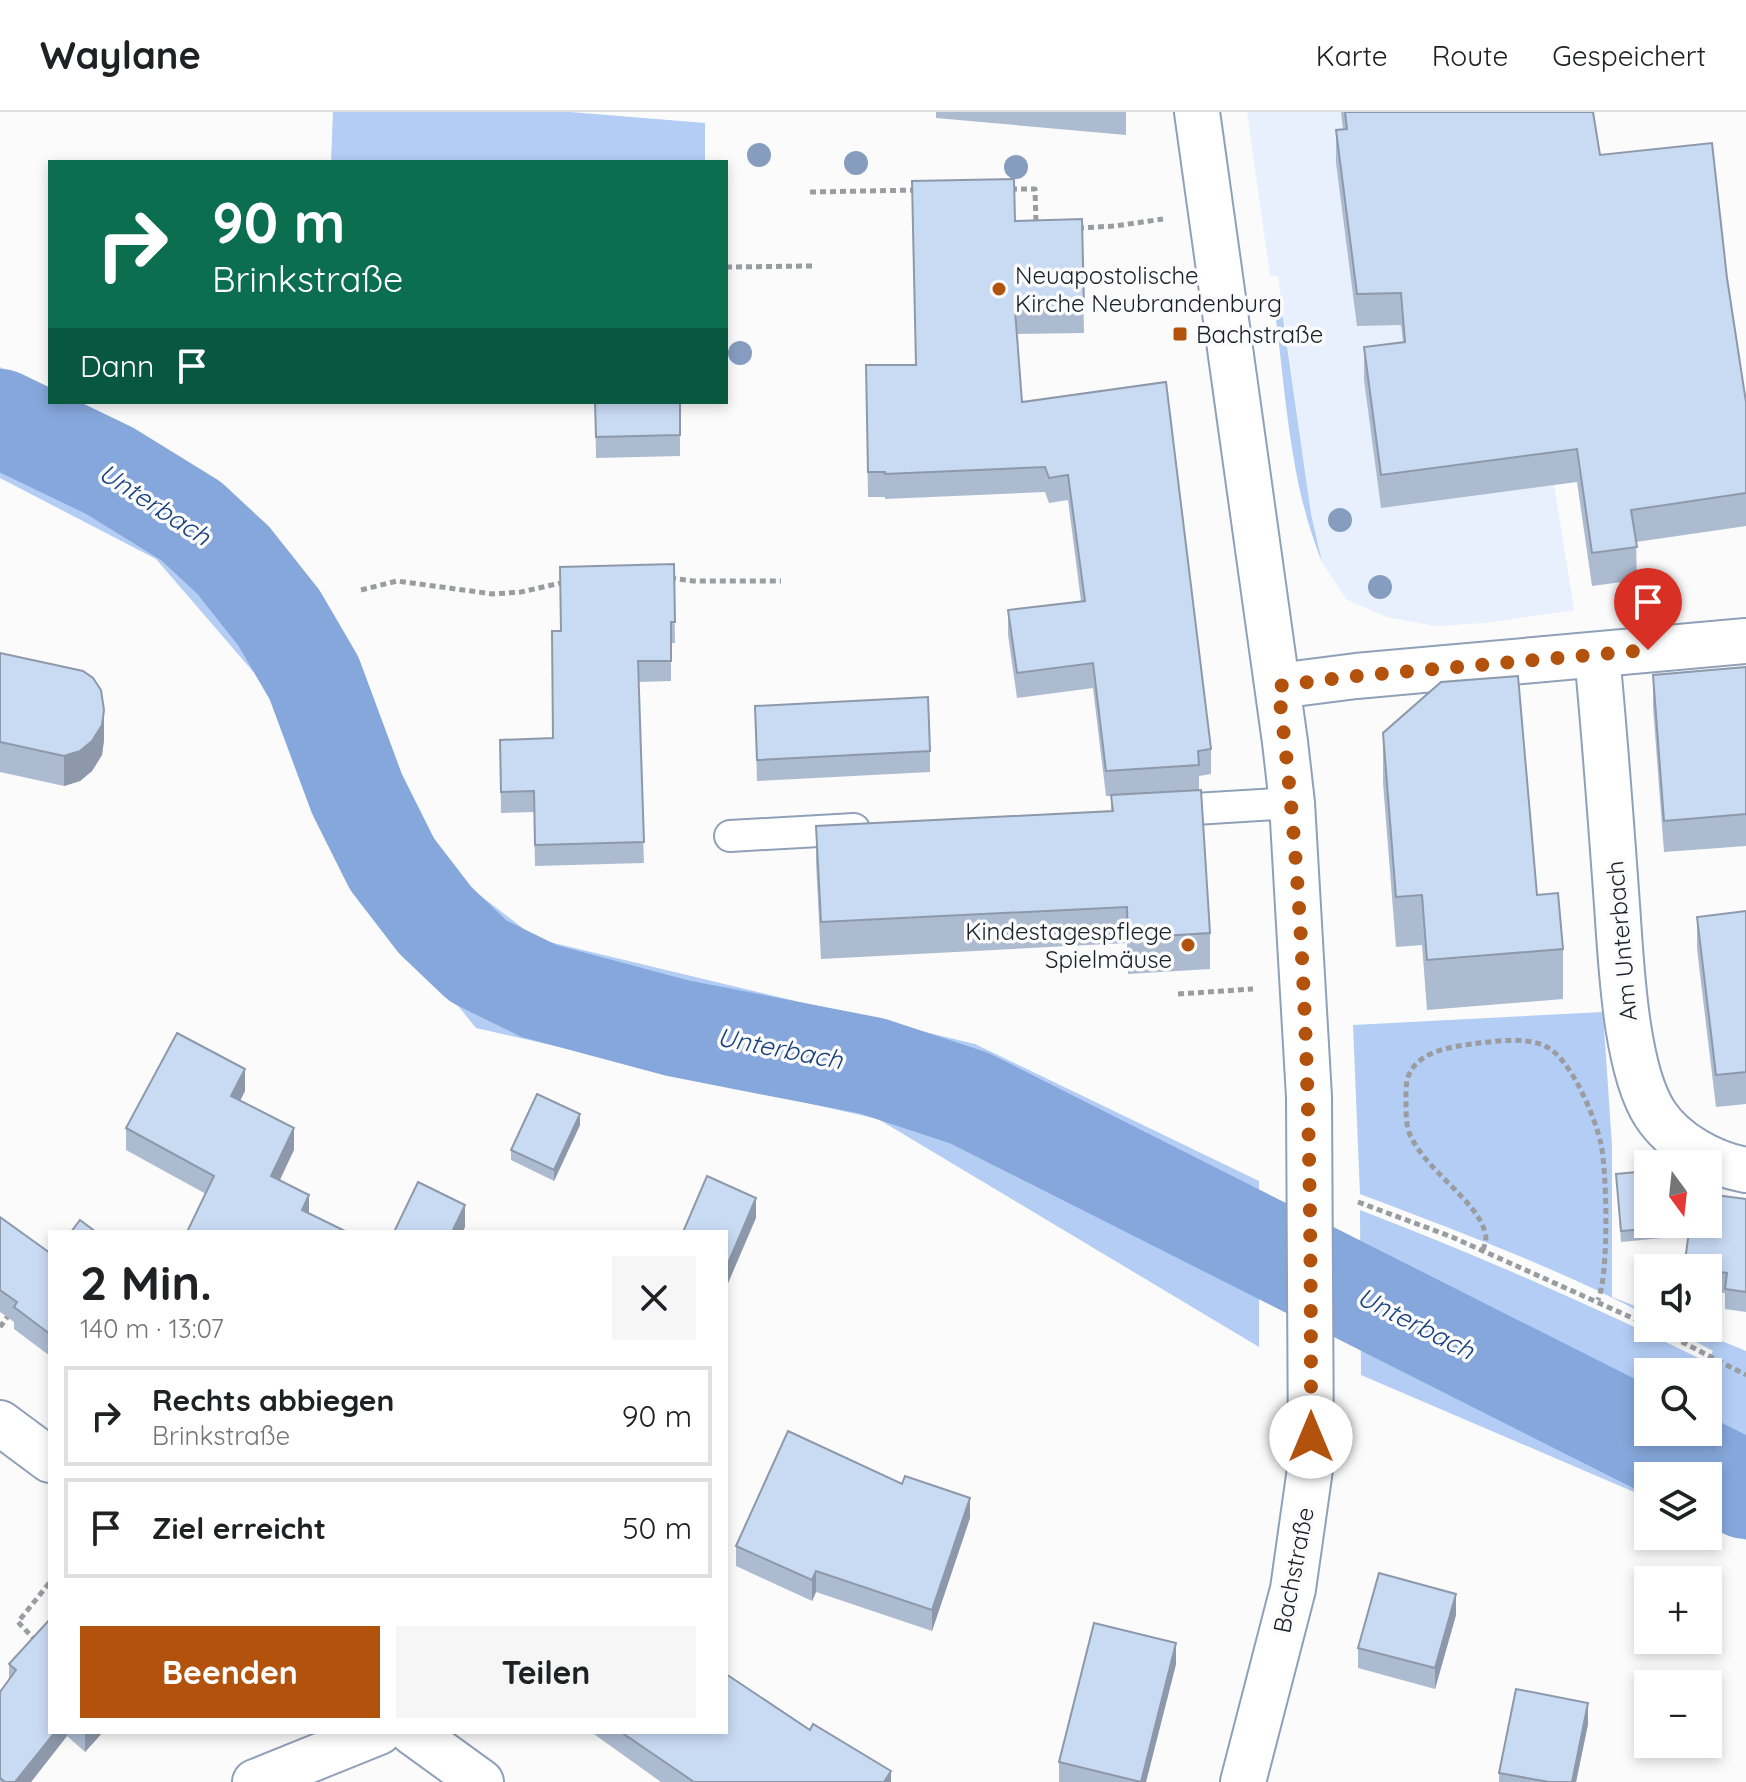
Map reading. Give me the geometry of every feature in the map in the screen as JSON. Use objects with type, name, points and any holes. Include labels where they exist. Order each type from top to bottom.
[{"type":"street","name":"Bachstraße","points":[[1197,112],[1292,803],[1312,1197],[1311,1462],[1293,1589],[1243,1782]]},
{"type":"street","points":[[1278,686],[1356,676],[1746,641]]},
{"type":"street","name":"Am Unterbach","points":[[1597,655],[1622,968],[1632,1045],[1641,1084],[1655,1114],[1674,1135],[1700,1154],[1746,1170]]},
{"type":"street","points":[[0,1423],[48,1459]]},
{"type":"street","points":[[255,1782],[374,1734]]},
{"type":"street","points":[[415,1734],[481,1782]]},
{"type":"lane","points":[[1136,813],[1292,803]]},
{"type":"lane","points":[[730,836],[886,827]]},
{"type":"path","points":[[1005,189],[1035,189],[1036,230]]},
{"type":"path","points":[[810,192],[930,190]]},
{"type":"path","points":[[1068,228],[1115,226],[1212,212]]},
{"type":"path","points":[[728,267],[812,266]]},
{"type":"path","points":[[662,577],[693,581],[781,581]]},
{"type":"path","points":[[361,590],[397,581],[493,594],[521,592],[566,581]]},
{"type":"path","points":[[1178,994],[1302,987]]},
{"type":"path","points":[[1483,1250],[1485,1232],[1473,1211],[1426,1161],[1410,1135],[1406,1079],[1415,1065],[1427,1055],[1454,1046],[1527,1041],[1546,1046],[1563,1060],[1584,1099],[1600,1140],[1604,1160],[1605,1270],[1598,1300]]},
{"type":"path","points":[[1312,1197],[1345,1197],[1483,1250],[1634,1318]]},
{"type":"path","points":[[0,1327],[17,1305]]},
{"type":"path","points":[[1682,1342],[1746,1375]]},
{"type":"path","points":[[43,1647],[18,1622],[48,1584]]},
{"type":"shaded area","points":[[333,112],[570,112],[705,123],[705,160],[331,160]]},
{"type":"shaded area","points":[[1247,112],[1495,112],[1574,610],[1486,623],[1435,626],[1386,617],[1346,599],[1322,562],[1311,514],[1278,276],[1270,276]]},
{"type":"shaded area","points":[[1282,311],[1311,514],[1322,562],[1296,471],[1275,312]]},
{"type":"shaded area","points":[[0,367],[48,391],[48,404],[75,404],[166,449],[271,533],[342,639],[389,766],[448,871],[537,939],[975,1044],[1259,1181],[1259,1347],[878,1119],[476,1028],[361,886],[275,697],[156,559],[0,478]]},
{"type":"shaded area","points":[[1603,1012],[1612,1146],[1612,1297],[1634,1306],[1634,1309],[1542,1266],[1360,1194],[1353,1025]]},
{"type":"shaded area","points":[[1360,1210],[1535,1282],[1634,1327],[1634,1342],[1665,1342],[1699,1358],[1634,1358],[1634,1446],[1722,1446],[1722,1358],[1709,1358],[1713,1351],[1696,1342],[1722,1341],[1746,1351],[1746,1540],[1722,1530],[1722,1462],[1634,1462],[1634,1492],[1361,1375]]},
{"type":"building","points":[[1345,112],[1593,112],[1600,155],[1712,143],[1727,278],[1746,402],[1746,493],[1631,510],[1637,547],[1592,553],[1577,449],[1381,475],[1364,347],[1405,342],[1401,293],[1357,294],[1336,130],[1347,129]]},
{"type":"building","points":[[1014,179],[1015,221],[1082,219],[1084,308],[1015,310],[1022,402],[1166,382],[1211,749],[1198,751],[1199,765],[1106,771],[1093,663],[1017,673],[1008,610],[1085,601],[1068,475],[1049,478],[1045,467],[885,474],[868,472],[866,365],[916,365],[912,181]]},
{"type":"building","points":[[595,404],[680,404],[680,435],[596,437]]},
{"type":"building","points":[[674,564],[675,622],[671,622],[671,661],[638,661],[644,842],[535,845],[534,791],[501,792],[500,740],[553,738],[552,631],[561,631],[560,567]]},
{"type":"building","points":[[0,653],[83,671],[93,678],[101,690],[104,710],[102,725],[92,741],[80,751],[64,756],[0,742]]},
{"type":"building","points":[[1746,667],[1746,814],[1664,821],[1653,675]]},
{"type":"building","points":[[1518,676],[1537,895],[1558,893],[1563,949],[1427,960],[1422,895],[1396,897],[1383,733],[1441,682]]},
{"type":"building","points":[[928,697],[930,751],[757,760],[755,706]]},
{"type":"building","points":[[1201,790],[1210,933],[1128,938],[1127,907],[821,922],[816,826],[1113,811],[1111,795]]},
{"type":"building","points":[[1746,911],[1746,1072],[1716,1075],[1697,917]]},
{"type":"building","points":[[177,1033],[245,1069],[231,1096],[294,1128],[271,1176],[309,1195],[302,1210],[343,1230],[188,1230],[214,1176],[126,1128]]},
{"type":"building","points":[[537,1094],[580,1114],[554,1170],[511,1150]]},
{"type":"building","points":[[1634,1172],[1634,1230],[1621,1231],[1616,1174]]},
{"type":"building","points":[[707,1176],[756,1198],[728,1263],[728,1230],[684,1230]]},
{"type":"building","points":[[418,1182],[465,1205],[453,1230],[395,1230]]},
{"type":"building","points":[[1722,1196],[1746,1199],[1746,1292],[1725,1289],[1727,1273],[1722,1272],[1722,1254],[1686,1254],[1688,1238],[1722,1238]]},
{"type":"building","points":[[0,1217],[48,1252],[48,1332],[14,1307],[17,1302],[0,1290]]},
{"type":"building","points":[[80,1220],[93,1230],[72,1230]]},
{"type":"building","points":[[788,1431],[902,1484],[905,1476],[970,1498],[932,1610],[816,1571],[812,1580],[736,1546]]},
{"type":"building","points":[[1379,1573],[1456,1594],[1435,1668],[1358,1648]]},
{"type":"building","points":[[48,1621],[48,1734],[53,1734],[15,1782],[5,1782],[0,1778],[0,1692],[16,1670],[9,1664]]},
{"type":"building","points":[[1094,1623],[1176,1643],[1141,1782],[1059,1762]]},
{"type":"building","points":[[728,1675],[810,1730],[813,1724],[891,1771],[884,1782],[694,1782],[624,1734],[728,1734]]},
{"type":"building","points":[[1516,1689],[1588,1703],[1572,1782],[1549,1782],[1499,1773]]},
{"type":"waterway","name":"Unterbach","points":[[0,418],[110,471],[191,521],[233,560],[279,618],[314,678],[357,794],[392,864],[435,920],[478,961],[539,991],[677,1028],[872,1066],[969,1098],[1746,1490]]},
{"type":"place","name":"Neuapostolische Kirche Neubrandenburg","points":[[999,289]]},
{"type":"place","name":"Bachstraße","points":[[1180,334]]},
{"type":"place","name":"Kindestagespflege Spielmäuse","points":[[1188,945]]},
{"type":"route","points":[[1311,1437],[1309,1097],[1292,803],[1278,686],[1648,650]]}]
